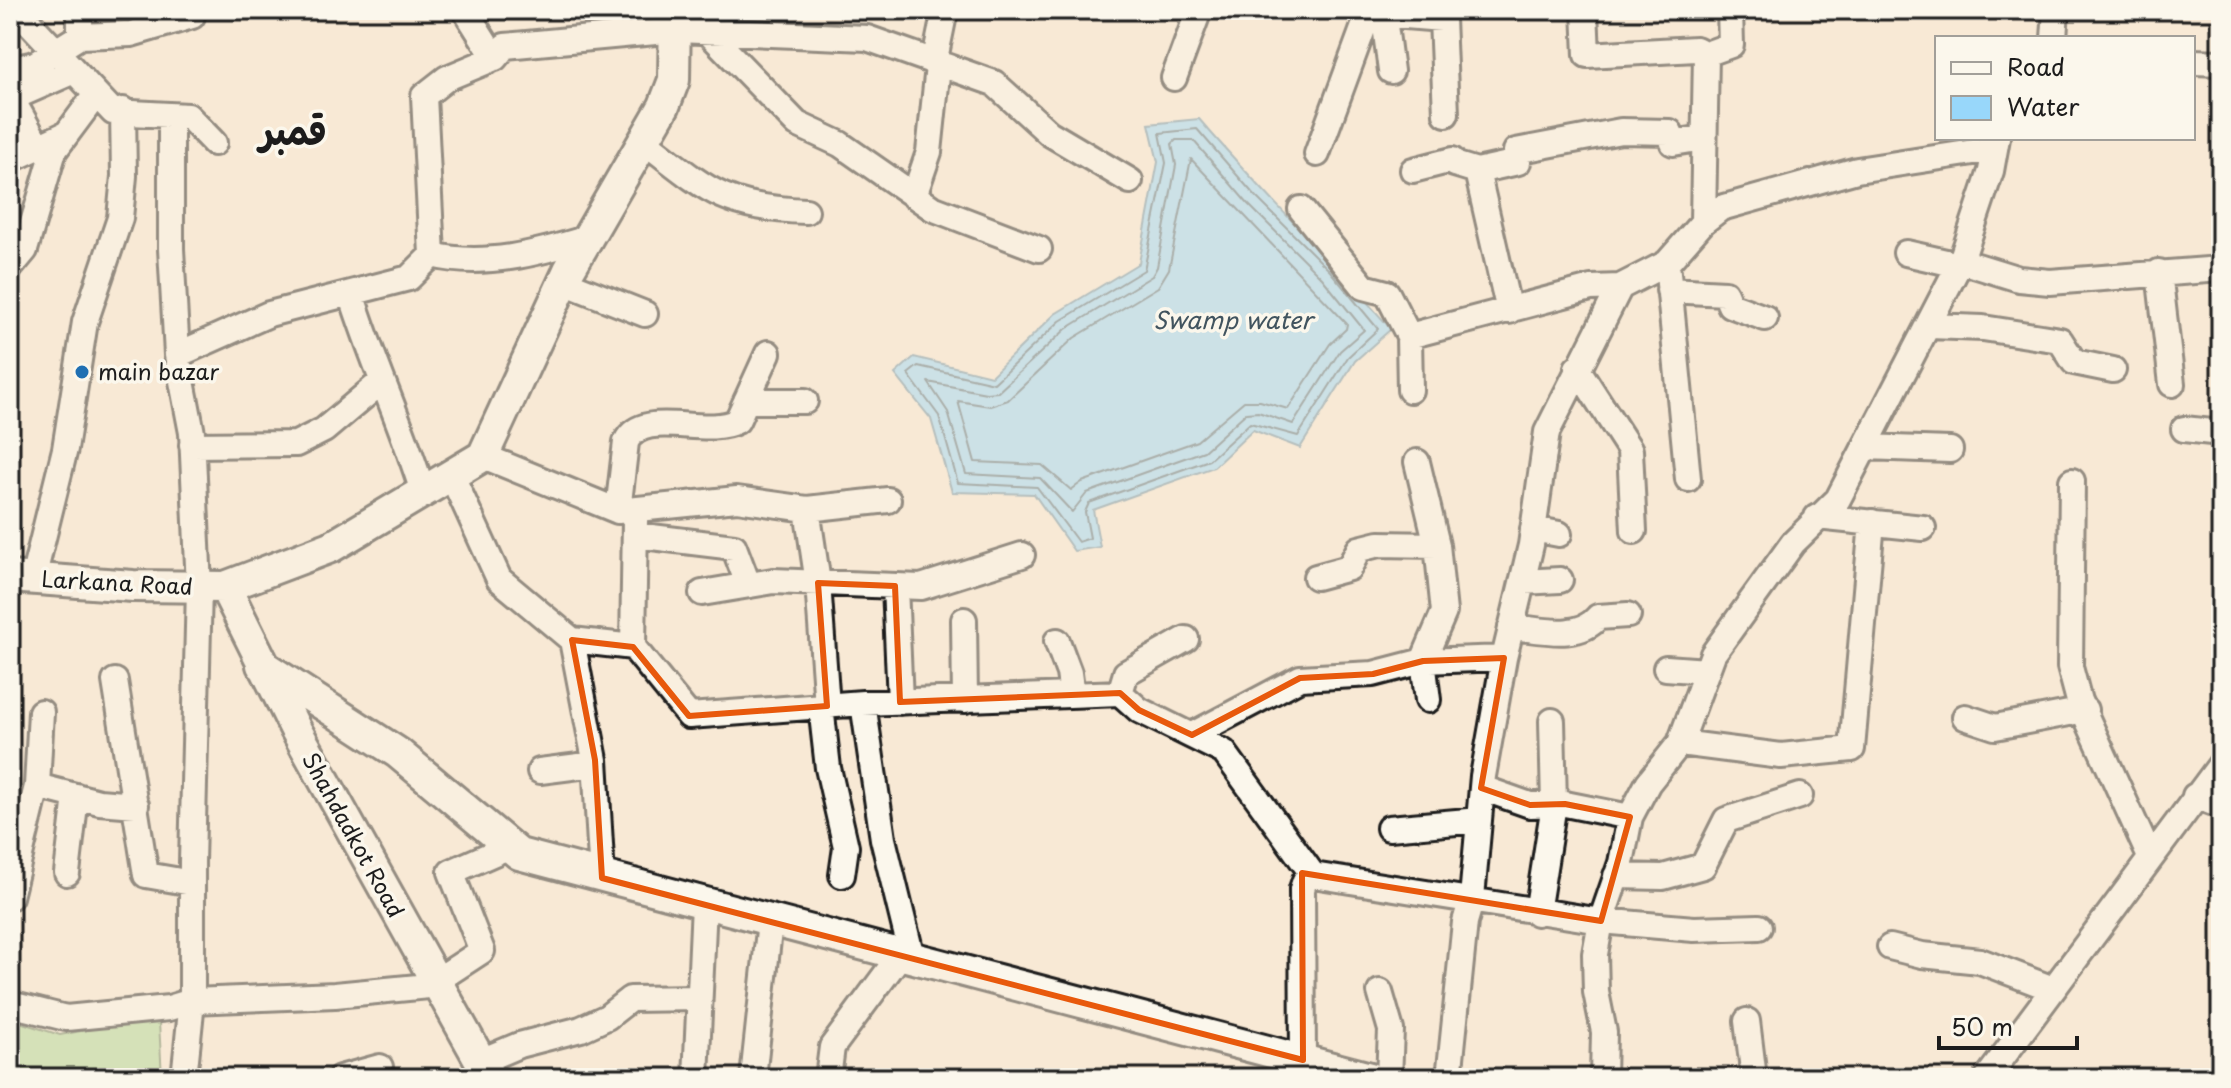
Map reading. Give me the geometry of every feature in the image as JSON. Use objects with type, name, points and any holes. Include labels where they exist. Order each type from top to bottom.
[{"type":"main road","points":[[212,588],[331,547],[483,456],[564,282],[644,141],[674,80],[676,20]]},
{"type":"main road","name":"Larkana Road","points":[[22,578],[212,588]]},
{"type":"main road","name":"Shahdadkot Road","points":[[212,588],[262,665],[401,924],[438,983],[485,1070]]},
{"type":"main road","points":[[262,665],[398,753],[519,854],[1370,1078]]},
{"type":"street","points":[[80,10],[80,36]]},
{"type":"street","points":[[465,10],[495,58]]},
{"type":"street","points":[[914,196],[929,152],[936,65],[945,10]]},
{"type":"street","points":[[1174,78],[1199,10]]},
{"type":"street","points":[[1585,10],[1587,55],[1696,49],[1706,54],[1731,45],[1730,10]]},
{"type":"street","points":[[2054,36],[2056,10]]},
{"type":"street","points":[[1382,12],[1391,71]]},
{"type":"street","points":[[1317,154],[1367,18],[1382,12],[1442,19],[1446,114]]},
{"type":"street","points":[[17,15],[113,112],[123,110],[171,118],[188,116],[214,143]]},
{"type":"street","points":[[38,146],[15,97],[13,69],[35,64],[80,36],[131,34],[192,16]]},
{"type":"street","points":[[177,355],[269,314],[409,278],[432,255],[424,96],[447,78],[495,58],[505,46],[676,20],[707,31],[867,38],[936,65],[994,83],[1049,133],[1130,181]]},
{"type":"street","points":[[707,31],[797,124],[840,144],[932,208],[1039,249]]},
{"type":"street","points":[[1703,222],[1706,54]]},
{"type":"street","points":[[2195,62],[2221,63]]},
{"type":"street","points":[[15,97],[74,71]]},
{"type":"street","points":[[10,268],[25,250],[54,151],[95,96]]},
{"type":"street","points":[[22,578],[65,449],[85,322],[120,218],[123,110]]},
{"type":"street","points":[[171,118],[171,249],[177,355],[212,588],[192,883],[192,1001],[184,1078]]},
{"type":"street","points":[[1413,170],[1452,160],[1454,164],[1477,171],[1518,162],[1516,151],[1621,131],[1670,132],[1673,143],[1704,138]]},
{"type":"street","points":[[10,160],[68,132]]},
{"type":"street","points":[[644,141],[709,192],[758,210],[806,211]]},
{"type":"street","points":[[1409,336],[1591,288],[1620,287],[1667,263],[1703,222],[1721,208],[1857,170],[1995,144],[1991,171],[1960,263],[1838,499],[1817,517],[1769,575],[1713,654],[1680,743],[1648,783],[1630,817],[1595,954],[1596,992],[1604,1032],[1603,1078]]},
{"type":"street","points":[[1477,171],[1509,311]]},
{"type":"street","points":[[1301,209],[1364,287],[1387,293],[1409,336],[1410,390]]},
{"type":"street","points":[[432,255],[448,259],[536,254],[588,238]]},
{"type":"street","points":[[1906,253],[2019,279],[2050,282],[2221,269]]},
{"type":"street","points":[[1667,263],[1688,479]]},
{"type":"street","points":[[2159,272],[2172,384]]},
{"type":"street","points":[[564,282],[645,314]]},
{"type":"street","points":[[1449,1078],[1465,922],[1472,898],[1482,788],[1504,658],[1533,529],[1547,432],[1620,287]]},
{"type":"street","points":[[1669,290],[1725,293],[1730,305],[1765,318]]},
{"type":"street","points":[[351,293],[381,382],[405,433],[423,492]]},
{"type":"street","points":[[1930,326],[1983,328],[2060,340],[2074,362],[2113,370]]},
{"type":"street","points":[[768,353],[737,421],[727,426],[641,425],[631,432],[626,442],[627,510],[635,535],[633,647],[689,716],[863,703],[1120,693],[1139,710],[1224,752],[1313,875]]},
{"type":"street","points":[[1577,368],[1630,450],[1634,531]]},
{"type":"street","points":[[192,445],[296,444],[324,430],[381,382]]},
{"type":"street","points":[[746,401],[805,401]]},
{"type":"street","points":[[2184,429],[2221,433]]},
{"type":"street","points":[[1865,447],[1950,450]]},
{"type":"street","points":[[483,456],[627,510],[737,499],[807,509],[888,500]]},
{"type":"street","points":[[1417,462],[1437,545],[1444,612],[1423,661],[1428,700]]},
{"type":"street","points":[[452,476],[499,579],[572,640],[633,647]]},
{"type":"street","points":[[2072,481],[2070,667],[2079,701],[2150,857]]},
{"type":"street","points":[[807,509],[818,583],[828,768],[846,847],[842,875]]},
{"type":"street","points":[[1817,517],[1923,528]]},
{"type":"street","points":[[1680,743],[1781,756],[1852,749],[1872,522]]},
{"type":"street","points":[[1533,529],[1559,534]]},
{"type":"street","points":[[635,535],[734,547],[748,584]]},
{"type":"street","points":[[1316,577],[1349,568],[1359,549],[1379,544],[1437,545]]},
{"type":"street","points":[[702,593],[748,584],[921,587],[942,583],[1022,555]]},
{"type":"street","points":[[1522,582],[1560,580]]},
{"type":"street","points":[[895,586],[900,702]]},
{"type":"street","points":[[1511,627],[1574,632],[1591,626],[1598,617],[1628,615]]},
{"type":"street","points":[[964,620],[965,700]]},
{"type":"street","points":[[1120,693],[1126,673],[1186,639]]},
{"type":"street","points":[[572,640],[595,764],[602,878]]},
{"type":"street","points":[[1057,641],[1069,673],[1072,695]]},
{"type":"street","points":[[1192,735],[1300,678],[1373,674],[1423,661],[1504,658]]},
{"type":"street","points":[[1666,668],[1707,671]]},
{"type":"street","points":[[115,681],[146,875],[192,883]]},
{"type":"street","points":[[828,1078],[832,1047],[906,956],[883,839],[863,703]]},
{"type":"street","points":[[1965,717],[1995,727],[2085,710]]},
{"type":"street","points":[[10,897],[37,786],[41,712]]},
{"type":"street","points":[[1537,913],[1554,804],[1552,721]]},
{"type":"street","points":[[540,771],[595,764]]},
{"type":"street","points":[[1987,1078],[2221,764]]},
{"type":"street","points":[[37,786],[76,796],[136,805]]},
{"type":"street","points":[[1482,788],[1530,805],[1554,804],[1630,817]]},
{"type":"street","points":[[67,873],[76,796]]},
{"type":"street","points":[[1616,876],[1663,877],[1703,866],[1726,820],[1800,796]]},
{"type":"street","points":[[2195,796],[2221,806]]},
{"type":"street","points":[[1389,828],[1479,820]]},
{"type":"street","points":[[10,1004],[66,1018],[169,1008],[192,1001],[335,995],[438,983],[482,951],[451,872],[510,846]]},
{"type":"street","points":[[1303,1060],[1302,889],[1305,880],[1313,875],[1601,921],[1694,929],[1759,927]]},
{"type":"street","points":[[696,1078],[704,904]]},
{"type":"street","points":[[753,1078],[770,921]]},
{"type":"street","points":[[1890,947],[1922,955],[1980,961],[2053,989]]},
{"type":"street","points":[[1380,992],[1391,1030],[1389,1078]]},
{"type":"street","points":[[485,1070],[519,1045],[581,1029],[607,1017],[630,999],[699,998]]},
{"type":"street","points":[[1747,1021],[1754,1078]]},
{"type":"street","points":[[340,1078],[380,1067]]},
{"type":"highlighted area","points":[[818,583],[895,586],[900,702],[1120,693],[1139,710],[1192,735],[1300,678],[1373,674],[1423,661],[1504,658],[1481,788],[1530,805],[1565,804],[1630,817],[1601,921],[1302,873],[1303,1060],[602,878],[595,760],[572,640],[633,647],[689,716],[827,706]]},
{"type":"green space","points":[[10,1019],[60,1035],[133,1021],[159,1022],[162,1078],[10,1078]]},
{"type":"water","name":"Swamp water","points":[[1199,119],[1391,329],[1355,361],[1300,448],[1253,430],[1214,467],[1093,510],[1100,547],[1074,551],[1034,494],[952,492],[931,419],[895,374],[914,357],[991,376],[1055,314],[1139,263],[1158,162],[1149,124]]},
{"type":"place","name":"main bazar","points":[[82,372]]},
{"type":"district","name":"قمبر","points":[[293,132]]}]
